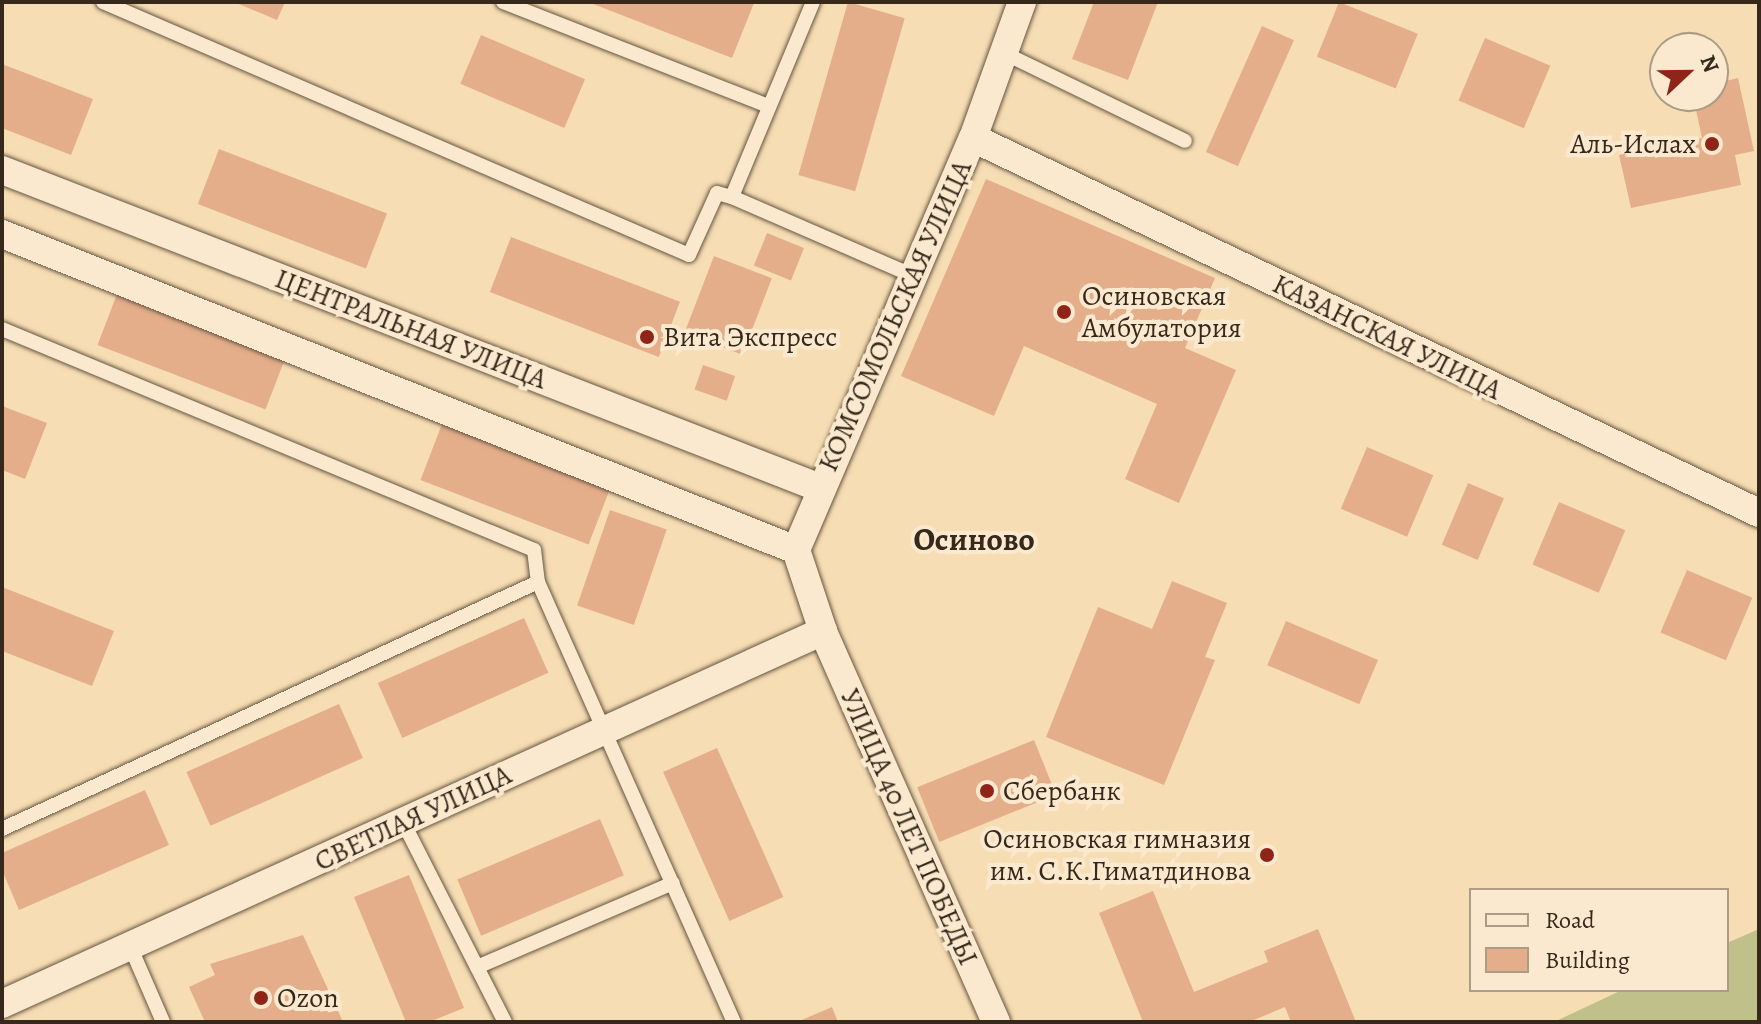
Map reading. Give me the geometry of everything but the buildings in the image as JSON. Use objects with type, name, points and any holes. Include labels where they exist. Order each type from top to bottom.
[{"type":"street","name":"КОМСОМОЛЬСКАЯ УЛИЦА","points":[[796,550],[909,274],[973,138],[1022,2]]},
{"type":"street","name":"КАЗАНСКАЯ УЛИЦА","points":[[973,138],[1758,514]]},
{"type":"street","name":"ЦЕНТРАЛЬНАЯ УЛИЦА","points":[[2,170],[820,488]]},
{"type":"street","points":[[2,234],[796,550],[823,631]]},
{"type":"street","name":"СВЕТЛАЯ УЛИЦА","points":[[2,1004],[404,824],[823,631]]},
{"type":"street","name":"УЛИЦА 40 ЛЕТ ПОБЕДЫ","points":[[823,631],[996,1022]]},
{"type":"lane","points":[[103,2],[689,255],[717,193],[909,274]]},
{"type":"lane","points":[[503,2],[768,106]]},
{"type":"lane","points":[[732,197],[813,2]]},
{"type":"lane","points":[[1004,53],[1185,141]]},
{"type":"lane","points":[[2,329],[534,550],[538,582],[734,1022]]},
{"type":"lane","points":[[2,829],[538,582]]},
{"type":"lane","points":[[404,824],[505,1022]]},
{"type":"lane","points":[[477,967],[673,883]]},
{"type":"lane","points":[[130,946],[163,1022]]},
{"type":"green space","points":[[1759,929],[1759,1022],[1554,1022],[1618,992],[1729,992],[1729,942]]},
{"type":"place","name":"Аль-Ислах","points":[[1712,144]]},
{"type":"place","name":"Осиновская Амбулатория","points":[[1064,312]]},
{"type":"place","name":"Вита Экспресс","points":[[647,337]]},
{"type":"place","name":"Сбербанк","points":[[987,791]]},
{"type":"place","name":"Осиновская гимназия им. С.К.Гиматдинова","points":[[1267,855]]},
{"type":"place","name":"Ozon","points":[[261,998]]},
{"type":"district","name":"Осиново","points":[[974,539]]}]
